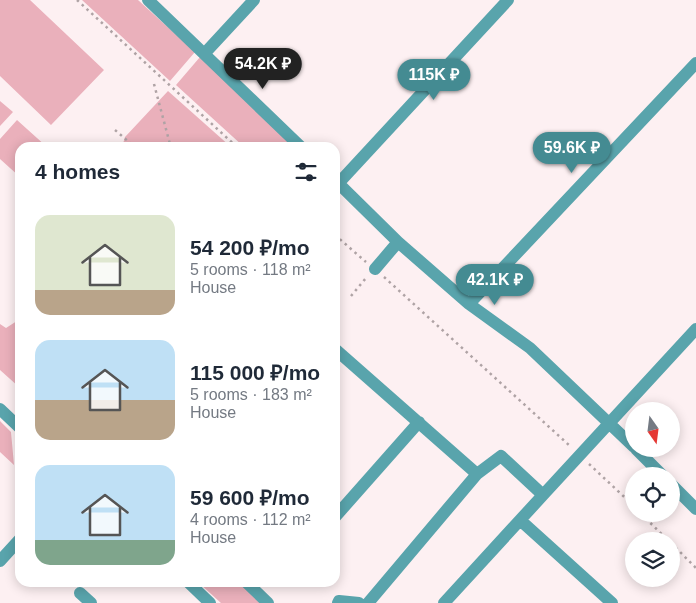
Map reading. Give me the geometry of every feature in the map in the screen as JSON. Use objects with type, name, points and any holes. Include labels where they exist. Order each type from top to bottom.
[{"type":"street","points":[[148,0],[205,52],[296,142]]},
{"type":"street","points":[[205,52],[254,0]]},
{"type":"street","points":[[340,180],[508,0]]},
{"type":"street","points":[[468,304],[696,63]]},
{"type":"street","points":[[340,188],[468,304],[530,348],[625,438]]},
{"type":"street","points":[[375,269],[398,242]]},
{"type":"street","points":[[444,603],[696,329]]},
{"type":"street","points":[[340,353],[477,474]]},
{"type":"street","points":[[0,409],[15,423]]},
{"type":"street","points":[[340,511],[418,422]]},
{"type":"street","points":[[368,603],[477,474],[502,456],[544,495]]},
{"type":"street","points":[[645,458],[654,467]]},
{"type":"street","points":[[680,493],[696,509]]},
{"type":"street","points":[[520,520],[612,603]]},
{"type":"street","points":[[0,561],[15,544]]},
{"type":"street","points":[[193,587],[210,603]]},
{"type":"street","points":[[251,587],[268,603]]},
{"type":"street","points":[[80,593],[91,603]]},
{"type":"street","points":[[338,603],[339,601],[359,603]]},
{"type":"path","points":[[77,0],[231,142]]},
{"type":"path","points":[[154,84],[169,142]]},
{"type":"path","points":[[115,130],[129,142]]},
{"type":"path","points":[[340,239],[421,309],[625,498]]},
{"type":"path","points":[[351,296],[375,269]]},
{"type":"path","points":[[649,522],[660,532]]},
{"type":"path","points":[[680,552],[696,568]]},
{"type":"shaded area","points":[[0,0],[30,0],[104,70],[51,125],[0,76]]},
{"type":"shaded area","points":[[82,0],[138,0],[195,52],[170,81]]},
{"type":"shaded area","points":[[200,57],[290,142],[239,142],[176,85]]},
{"type":"shaded area","points":[[168,91],[225,142],[124,142],[125,137]]},
{"type":"shaded area","points":[[0,101],[13,112],[0,126]]},
{"type":"shaded area","points":[[17,120],[41,142],[15,142],[15,172],[0,159],[0,139]]},
{"type":"shaded area","points":[[15,322],[15,383],[0,370],[0,324],[6,328]]},
{"type":"shaded area","points":[[0,421],[11,432],[14,465],[0,452]]},
{"type":"shaded area","points":[[203,587],[246,587],[264,603],[221,603]]}]
